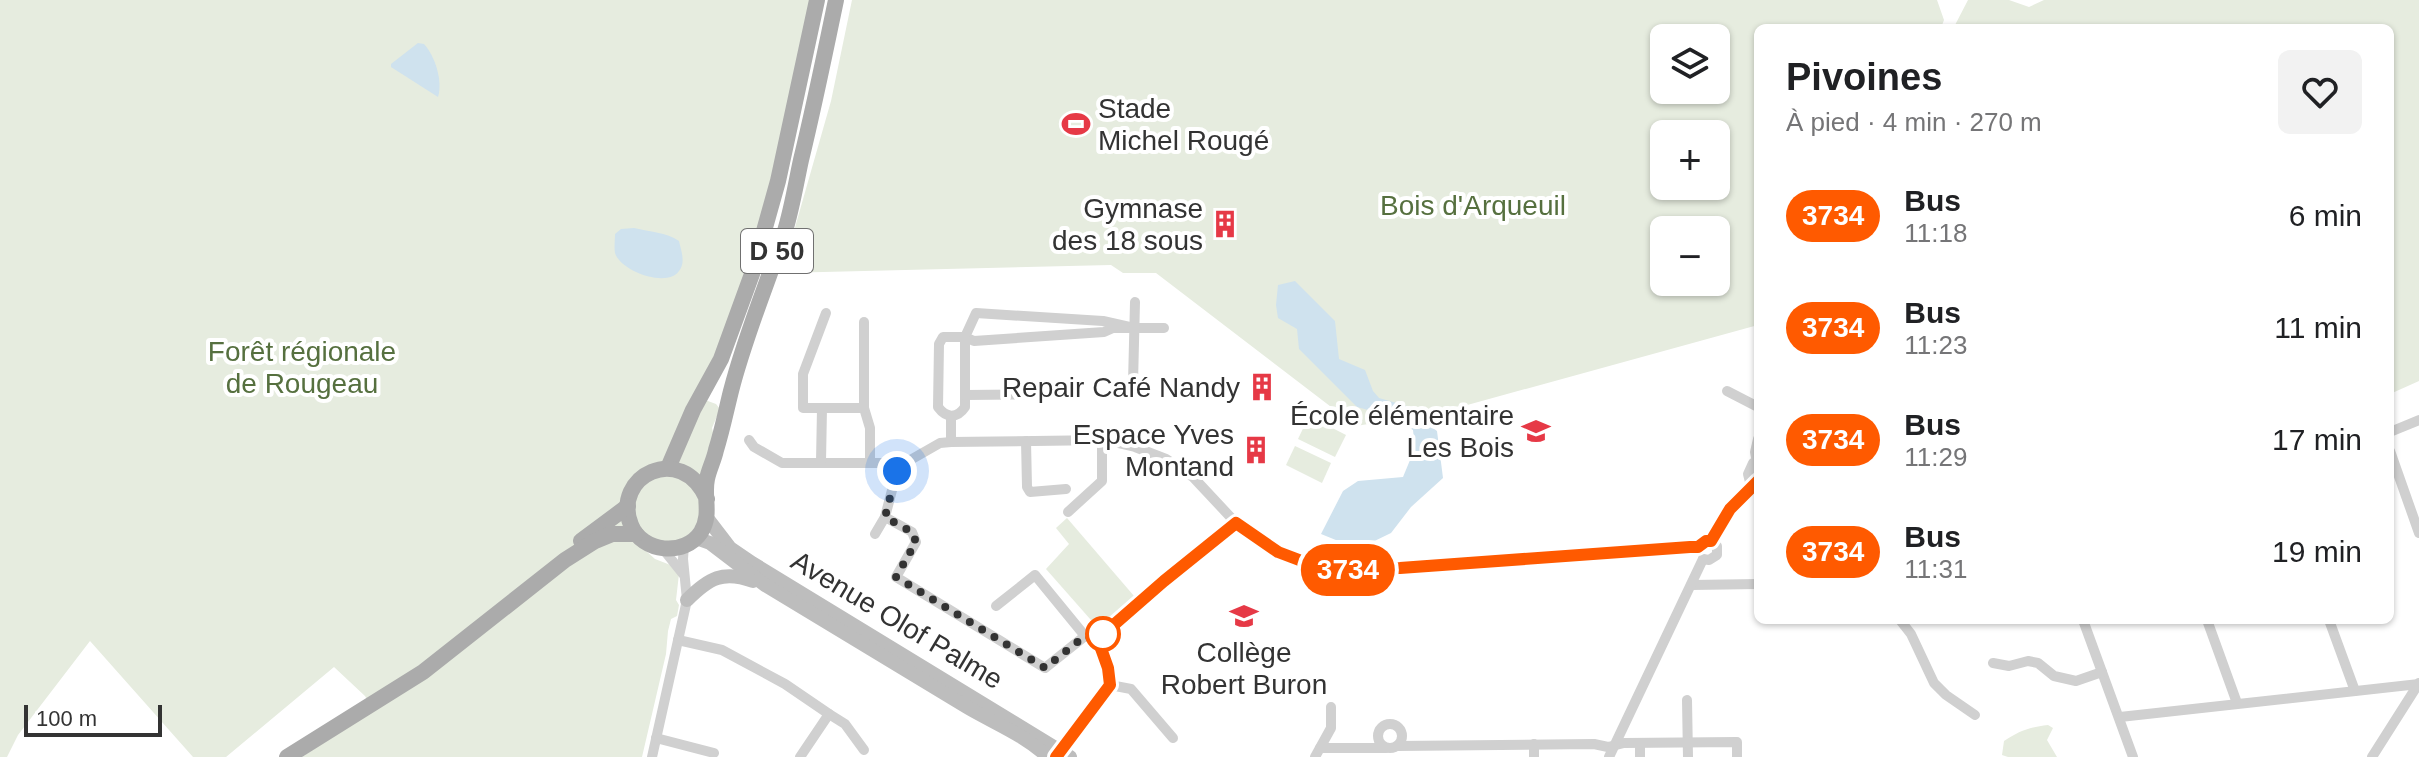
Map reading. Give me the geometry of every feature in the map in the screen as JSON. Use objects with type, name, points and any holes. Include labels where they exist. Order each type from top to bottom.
[{"type":"main road","name":"D 50","points":[[668,468],[693,410],[721,359],[752,274],[778,181],[817,0]]},
{"type":"main road","name":"D 50","points":[[707,499],[706,482],[740,358],[786,228],[836,0]]},
{"type":"main road","points":[[668,468],[680,470],[693,477],[707,499],[707,518],[690,542],[663,549],[644,542],[631,524],[628,506],[631,493],[637,483],[654,471],[668,468]]},
{"type":"main road","points":[[565,560],[592,531],[628,506]]},
{"type":"main road","name":"Avenue Olof Palme","points":[[707,518],[730,548],[752,563],[1059,756]]},
{"type":"main road","points":[[287,757],[423,672],[565,560],[612,534],[636,534]]},
{"type":"main road","name":"Avenue Olof Palme","points":[[690,542],[710,543],[765,585],[967,707],[1059,756]]},
{"type":"main road","points":[[687,600],[709,581],[728,575],[765,585]]},
{"type":"street","points":[[1133,383],[1135,302]]},
{"type":"street","points":[[826,313],[803,374],[803,408],[864,408]]},
{"type":"street","points":[[1134,328],[1103,321],[976,313],[965,337],[965,407],[961,413],[951,417],[943,414],[938,407],[939,344],[943,337],[965,337],[974,341],[1104,332],[1113,328],[1134,328],[1164,328]]},
{"type":"street","points":[[864,322],[864,408],[870,428],[870,461]]},
{"type":"street","points":[[1727,391],[1754,405]]},
{"type":"street","points":[[965,395],[1051,394]]},
{"type":"street","points":[[821,462],[822,408]]},
{"type":"street","points":[[951,417],[951,442]]},
{"type":"street","points":[[2394,430],[2419,420]]},
{"type":"street","points":[[749,440],[754,447],[782,463],[905,463]]},
{"type":"street","points":[[1068,512],[1102,481],[1102,440]]},
{"type":"street","points":[[875,534],[885,517],[897,471],[940,443],[1102,440],[1135,447],[1166,459],[1193,477],[1236,523],[1278,552],[1315,566],[1400,568],[1698,547],[1703,541],[1711,541],[1717,546],[1717,555],[1709,560],[1703,559],[1698,547]]},
{"type":"street","points":[[1026,441],[1027,487],[1030,492],[1066,489]]},
{"type":"street","points":[[2394,462],[2419,533]]},
{"type":"street","points":[[1711,541],[1730,509],[1754,484],[1748,474],[1754,463]]},
{"type":"street","points":[[885,517],[912,532],[916,542],[896,577],[1045,668],[1085,636]]},
{"type":"street","points":[[1098,640],[1236,523]]},
{"type":"street","points":[[652,757],[687,600],[684,575],[690,542]]},
{"type":"street","points":[[663,549],[684,575]]},
{"type":"street","points":[[1609,757],[1703,559]]},
{"type":"street","points":[[996,606],[1035,575],[1085,636],[1098,640]]},
{"type":"street","points":[[1691,585],[1754,584]]},
{"type":"street","points":[[1903,624],[1940,690],[1975,715]]},
{"type":"street","points":[[2084,624],[2133,757]]},
{"type":"street","points":[[2208,624],[2237,703]]},
{"type":"street","points":[[2330,624],[2355,691]]},
{"type":"street","points":[[678,640],[722,650],[785,684],[845,724],[864,750]]},
{"type":"street","points":[[1059,756],[1110,685],[1108,668],[1098,640]]},
{"type":"street","points":[[1993,663],[2009,666],[2028,661],[2038,663],[2054,676],[2076,681],[2102,672]]},
{"type":"street","points":[[2120,717],[2419,684]]},
{"type":"street","points":[[2372,757],[2419,684]]},
{"type":"street","points":[[1110,685],[1131,689],[1173,738]]},
{"type":"street","points":[[1687,700],[1688,757]]},
{"type":"street","points":[[1317,753],[1331,728],[1331,707]]},
{"type":"street","points":[[800,757],[829,714]]},
{"type":"street","points":[[656,738],[714,753]]},
{"type":"street","points":[[1317,753],[1534,744],[1594,744],[1608,747],[1640,743],[1737,742],[1737,757]]},
{"type":"street","points":[[1640,743],[1640,757]]},
{"type":"street","points":[[1534,744],[1534,757]]},
{"type":"green space","name":"Forêt régionale de Rougeau","points":[[0,0],[812,0],[750,269],[697,397],[716,404],[720,409],[712,428],[715,440],[703,517],[683,542],[635,541],[655,559],[673,566],[679,574],[677,616],[671,619],[668,631],[666,654],[642,757],[302,757],[372,709],[365,696],[334,667],[226,757],[193,757],[90,641],[18,735],[7,757],[0,757]]},
{"type":"green space","name":"Bois d'Arqueuil","points":[[852,0],[1937,0],[1944,20],[1942,24],[1754,24],[1754,326],[1442,412],[1356,426],[1156,273],[1123,273],[1111,265],[782,273],[831,101]]},
{"type":"green space","points":[[1968,0],[2009,0],[2029,7],[2044,0],[2419,0],[2419,381],[2394,392],[2394,24],[1956,24]]},
{"type":"green space","points":[[1309,416],[1346,435],[1335,457],[1298,439]]},
{"type":"green space","points":[[1295,446],[1331,463],[1322,483],[1286,465]]},
{"type":"green space","points":[[1067,518],[1134,596],[1098,628],[1046,569],[1069,544],[1056,528]]},
{"type":"green space","points":[[2048,725],[2053,728],[2047,740],[2057,757],[2002,755],[2004,741],[2025,730]]},
{"type":"water","points":[[418,43],[424,44],[435,62],[439,76],[438,97],[391,67]]},
{"type":"water","points":[[634,228],[679,241],[683,260],[679,271],[673,276],[655,278],[635,272],[619,260],[615,253],[615,234],[621,229]]},
{"type":"water","points":[[1295,281],[1335,321],[1339,359],[1365,370],[1379,398],[1424,411],[1427,424],[1437,431],[1443,478],[1411,507],[1391,533],[1358,549],[1321,534],[1343,491],[1358,481],[1403,477],[1415,448],[1413,430],[1390,416],[1357,407],[1299,349],[1297,329],[1278,318],[1276,305],[1278,285]]},
{"type":"bus line","name":"3734","points":[[1056,757],[1110,685],[1108,668],[1098,640],[1101,636],[1236,523],[1278,552],[1315,566],[1353,570],[1698,547],[1711,541],[1730,509],[1754,484]]},
{"type":"place","name":"Stade Michel Rougé","points":[[1076,124]]},
{"type":"place","name":"Gymnase des 18 sous","points":[[1225,224]]},
{"type":"place","name":"Repair Café Nandy","points":[[1262,387]]},
{"type":"place","name":"École élémentaire Les Bois","points":[[1536,431]]},
{"type":"place","name":"Espace Yves Montand","points":[[1256,450]]},
{"type":"place","name":"Collège Robert Buron","points":[[1244,616]]},
{"type":"route","points":[[897,471],[885,517],[912,532],[916,542],[896,577],[1045,668],[1085,636],[1098,640],[1103,634]]}]
